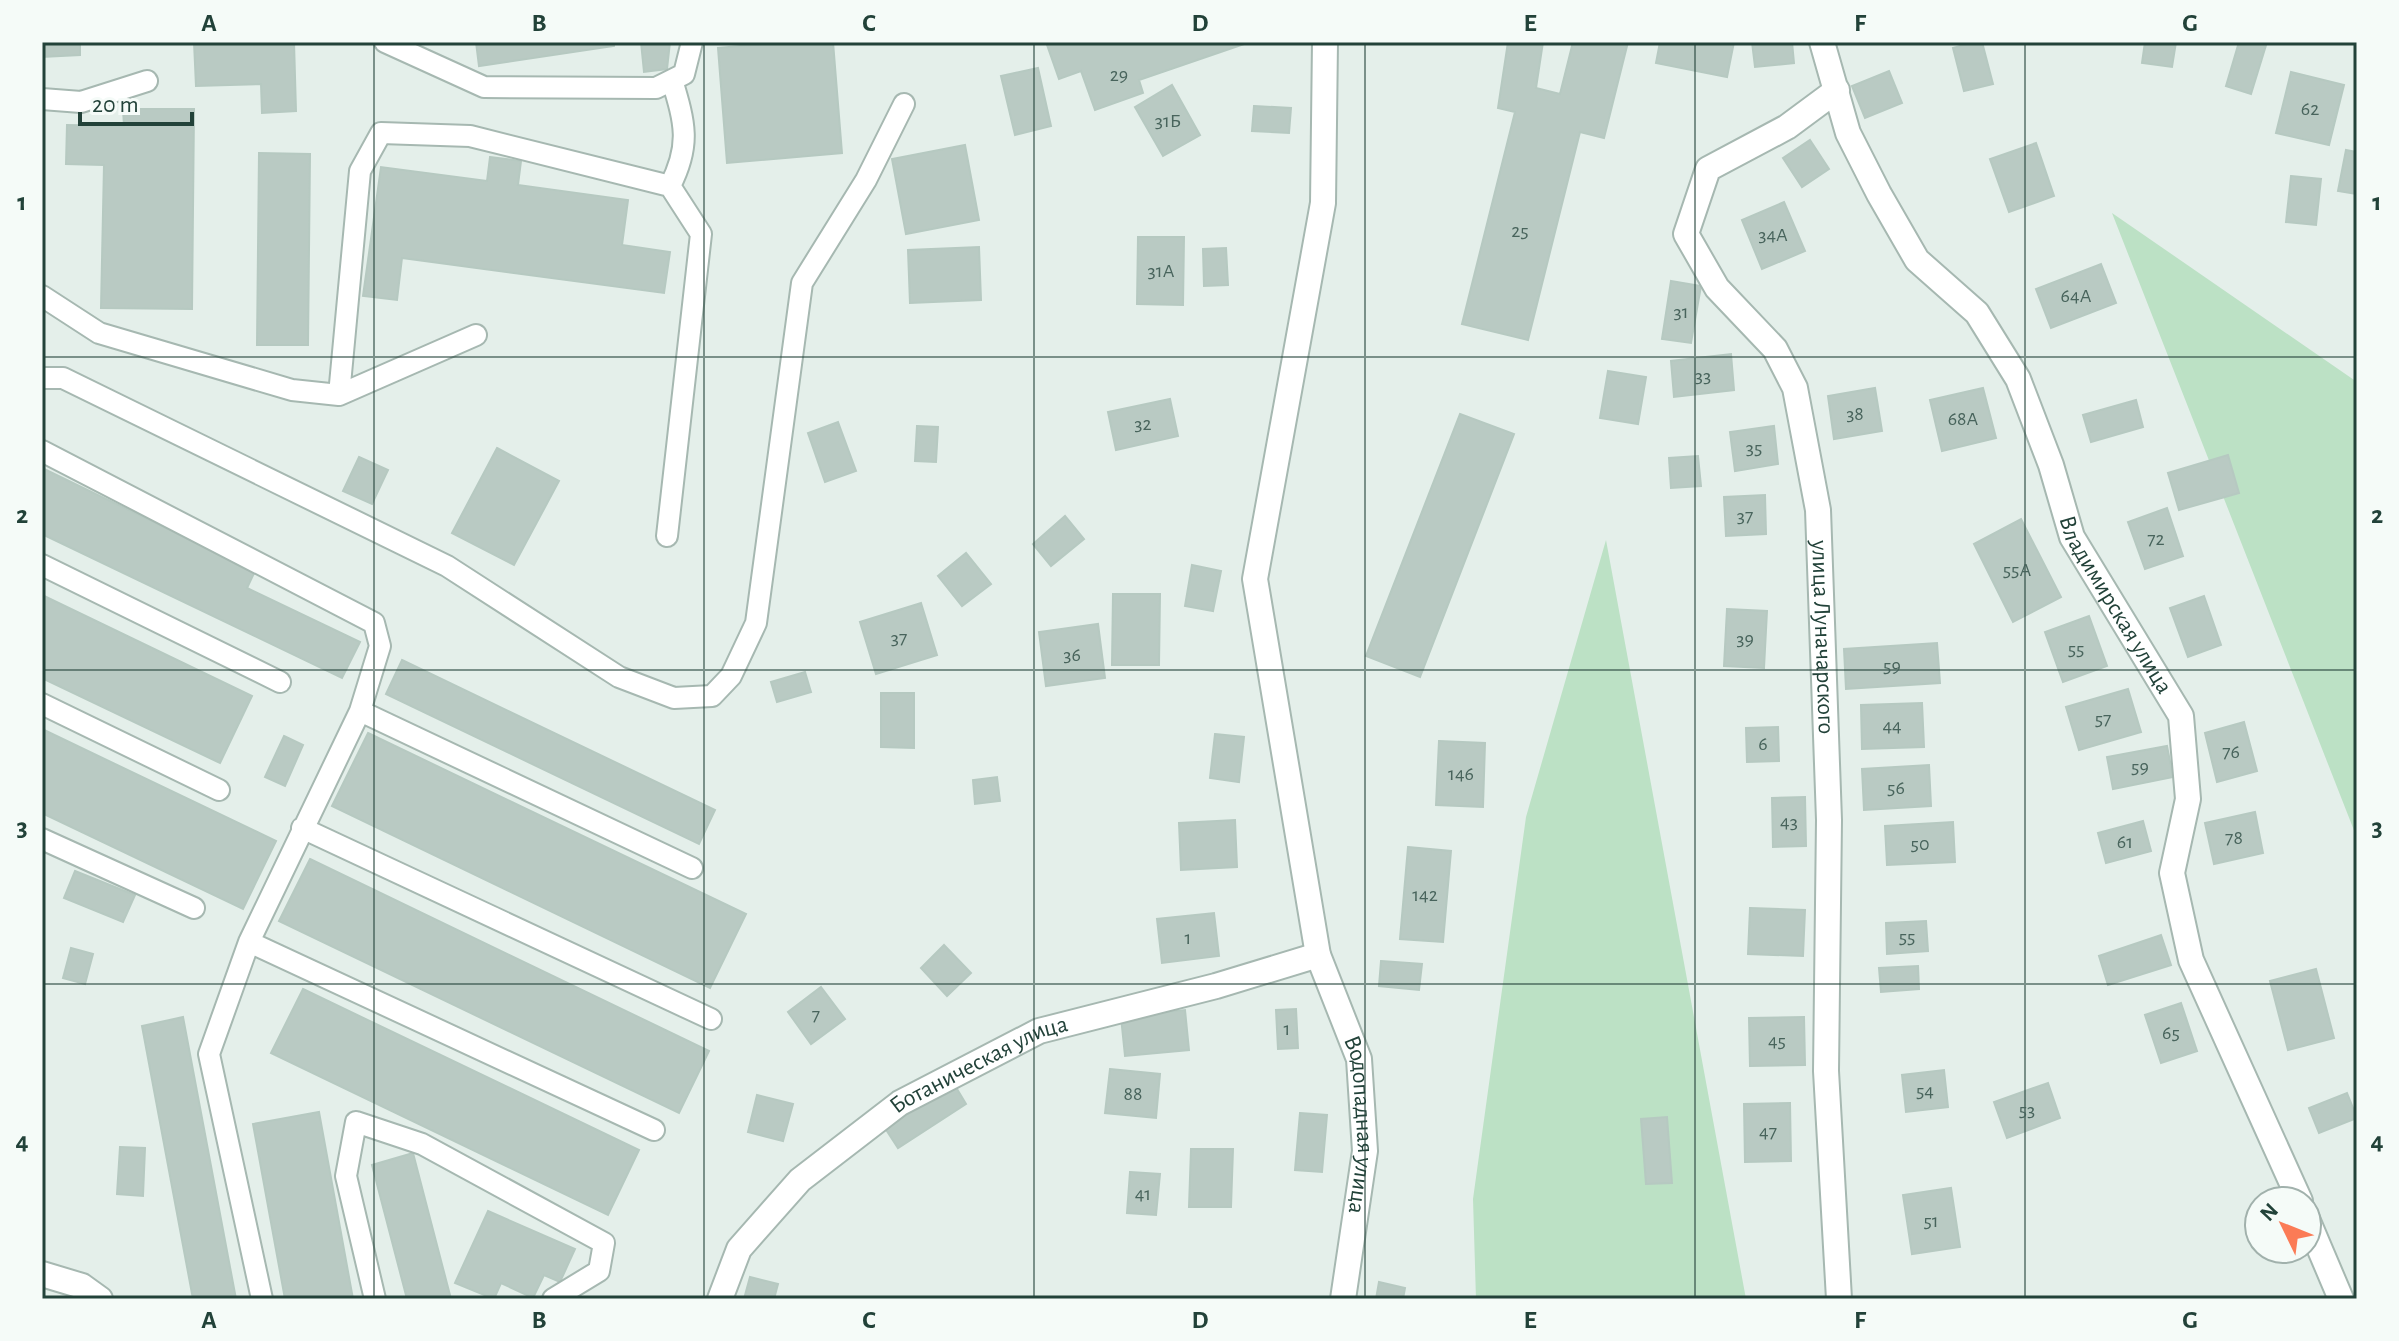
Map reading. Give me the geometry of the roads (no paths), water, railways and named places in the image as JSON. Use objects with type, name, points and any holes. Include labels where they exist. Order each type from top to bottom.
[{"type":"street","points":[[1318,955],[1255,579],[1323,203],[1325,42]]},
{"type":"street","name":"Владимирская улица","points":[[1822,42],[1848,133],[1917,260],[1977,313],[2018,379],[2051,465],[2072,537],[2181,716],[2188,799],[2172,873],[2191,960],[2293,1185]]},
{"type":"street","name":"улица Луначарского","points":[[1837,90],[1787,127],[1708,169],[1686,234],[1717,288],[1775,349],[1795,388],[1818,510],[1829,820],[1826,1071],[1839,1299]]},
{"type":"street","name":"Ботаническая улица","points":[[720,1299],[739,1249],[800,1180],[900,1103],[1039,1031],[1216,986],[1318,955]]},
{"type":"street","name":"Водопадная улица","points":[[1318,955],[1359,1059],[1365,1151],[1343,1299]]},
{"type":"street","points":[[2323,1257],[2341,1299]]},
{"type":"street","points":[[42,1274],[82,1286],[100,1299]]},
{"type":"lane","points":[[385,42],[484,87],[656,88],[684,74],[692,42]]},
{"type":"lane","points":[[670,186],[684,158],[683,116],[672,80]]},
{"type":"lane","points":[[42,99],[81,102],[147,81]]},
{"type":"lane","points":[[42,378],[63,378],[434,559],[619,677],[674,698],[712,696],[731,676],[756,623],[802,283],[866,180],[904,104]]},
{"type":"lane","points":[[339,395],[360,171],[381,133],[470,136],[670,186],[701,234],[667,536]]},
{"type":"lane","points":[[42,296],[99,333],[292,390],[339,395],[476,335]]},
{"type":"lane","points":[[42,451],[374,623],[380,646],[360,711],[249,942],[209,1054],[262,1299]]},
{"type":"lane","points":[[42,565],[280,682]]},
{"type":"lane","points":[[42,704],[219,790]]},
{"type":"lane","points":[[360,711],[692,868]]},
{"type":"lane","points":[[302,828],[711,1019]]},
{"type":"lane","points":[[42,840],[194,908]]},
{"type":"lane","points":[[249,942],[654,1130]]},
{"type":"lane","points":[[375,1299],[346,1176],[356,1122],[422,1144],[604,1243],[599,1271],[553,1299]]}]
